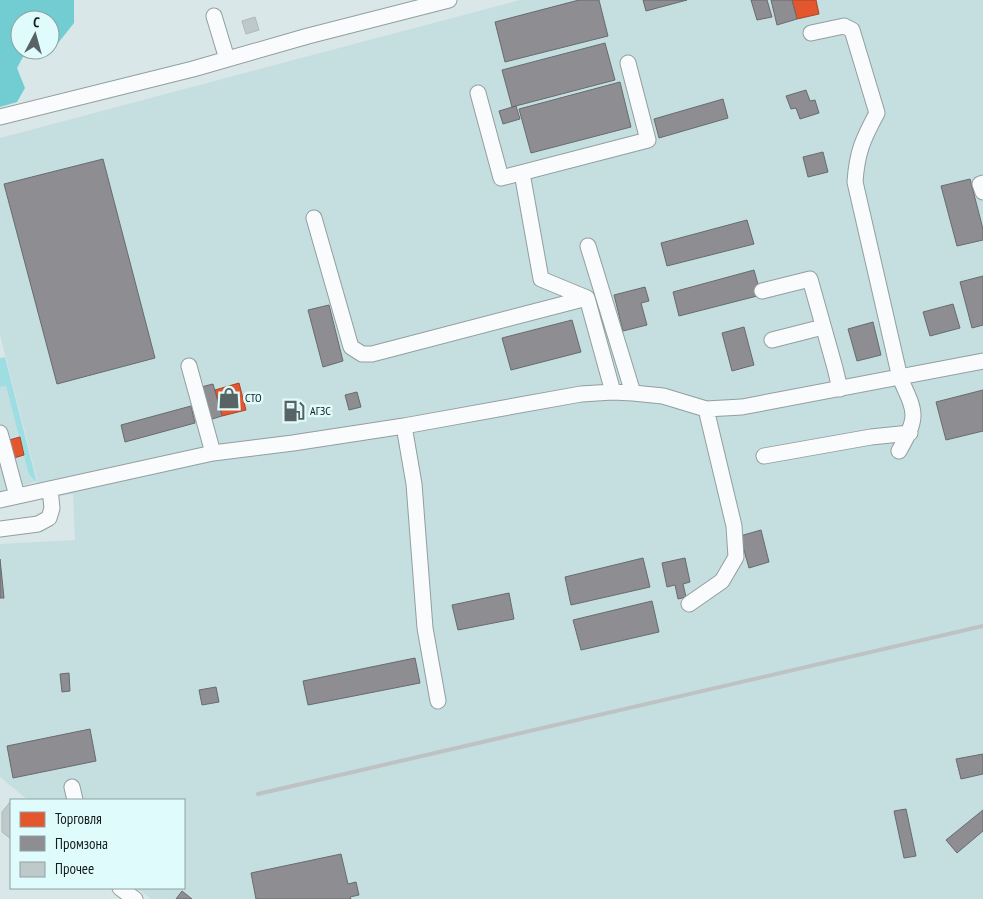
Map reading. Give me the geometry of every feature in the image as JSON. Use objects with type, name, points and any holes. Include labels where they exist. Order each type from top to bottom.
[{"type":"street","points":[[0,117],[449,0]]},
{"type":"street","points":[[214,16],[227,59]]},
{"type":"street","points":[[811,34],[844,26],[852,30],[877,113],[862,140],[856,162],[855,182],[900,378],[914,412],[914,423],[899,451]]},
{"type":"street","points":[[478,93],[501,178],[648,140],[628,63]]},
{"type":"street","points":[[522,173],[541,279],[587,298]]},
{"type":"street","points":[[983,183],[980,184],[983,192]]},
{"type":"street","points":[[314,218],[351,347],[362,354],[372,354],[587,298]]},
{"type":"street","points":[[588,246],[633,393]]},
{"type":"street","points":[[762,291],[810,279],[840,389]]},
{"type":"street","points":[[587,298],[613,392]]},
{"type":"street","points":[[772,340],[823,327]]},
{"type":"street","points":[[0,500],[213,452],[293,443],[404,426],[581,394],[633,393],[663,396],[706,409],[742,407],[983,361]]},
{"type":"street","points":[[189,366],[213,452]]},
{"type":"street","points":[[689,604],[722,580],[736,557],[734,526],[706,409]]},
{"type":"street","points":[[404,426],[414,484],[425,628],[438,701]]},
{"type":"street","points":[[0,433],[17,496]]},
{"type":"street","points":[[764,456],[871,437],[910,433]]},
{"type":"street","points":[[0,529],[38,524],[49,518],[52,508],[50,489]]},
{"type":"street","points":[[121,889],[135,899]]},
{"type":"shaded area","points":[[0,0],[74,0],[74,23],[60,41],[60,10],[10,10],[10,60],[21,60],[17,68],[25,88],[17,102],[0,107]]},
{"type":"shaded area","points":[[520,0],[983,0],[983,899],[151,899],[138,889],[185,889],[185,799],[27,799],[0,777],[0,544],[75,540],[73,494],[42,499],[0,335],[0,138]]},
{"type":"shaded area","points":[[5,357],[37,483],[29,475],[6,386],[0,387],[0,358]]},
{"type":"shaded area","points":[[6,385],[29,475],[35,482],[0,492],[0,387]]},
{"type":"building: Торговля","points":[[792,0],[816,0],[819,14],[797,19]]},
{"type":"building: Торговля","points":[[239,383],[246,410],[222,416],[215,390]]},
{"type":"building: Торговля","points":[[20,437],[24,455],[14,458],[9,440]]},
{"type":"building: Промзона","points":[[579,0],[599,0],[608,36],[505,62],[495,22]]},
{"type":"building: Промзона","points":[[643,0],[687,0],[646,11]]},
{"type":"building: Промзона","points":[[751,0],[767,0],[772,17],[757,20]]},
{"type":"building: Промзона","points":[[771,0],[792,0],[797,19],[777,25]]},
{"type":"building: Промзона","points":[[605,43],[615,80],[512,107],[502,70]]},
{"type":"building: Промзона","points":[[620,82],[631,127],[531,153],[519,109]]},
{"type":"building: Промзона","points":[[806,90],[810,101],[815,100],[819,113],[800,119],[796,108],[791,109],[786,96]]},
{"type":"building: Промзона","points":[[723,99],[728,118],[659,138],[654,119]]},
{"type":"building: Промзона","points":[[516,106],[520,119],[503,124],[499,111]]},
{"type":"building: Промзона","points":[[823,152],[828,172],[808,177],[803,157]]},
{"type":"building: Промзона","points":[[103,159],[155,358],[57,384],[4,184]]},
{"type":"building: Промзона","points":[[970,179],[983,229],[983,240],[957,246],[941,186]]},
{"type":"building: Промзона","points":[[747,220],[754,244],[667,266],[661,243]]},
{"type":"building: Промзона","points":[[754,270],[761,295],[679,316],[673,292]]},
{"type":"building: Промзона","points":[[983,276],[983,325],[972,328],[960,282]]},
{"type":"building: Промзона","points":[[645,287],[649,301],[641,303],[647,325],[623,331],[614,295]]},
{"type":"building: Промзона","points":[[953,304],[960,328],[930,336],[923,312]]},
{"type":"building: Промзона","points":[[329,305],[343,361],[323,367],[308,310]]},
{"type":"building: Промзона","points":[[572,320],[581,352],[511,370],[502,338]]},
{"type":"building: Промзона","points":[[873,322],[881,355],[857,361],[848,329]]},
{"type":"building: Промзона","points":[[744,327],[754,365],[732,371],[722,333]]},
{"type":"building: Промзона","points":[[213,384],[222,416],[209,420],[201,387]]},
{"type":"building: Промзона","points":[[983,390],[983,431],[946,440],[936,402]]},
{"type":"building: Промзона","points":[[357,392],[361,407],[349,410],[345,395]]},
{"type":"building: Промзона","points":[[191,406],[195,423],[125,442],[121,425]]},
{"type":"building: Промзона","points":[[761,530],[769,562],[749,568],[740,536]]},
{"type":"building: Промзона","points":[[643,558],[650,587],[571,605],[565,577]]},
{"type":"building: Промзона","points":[[685,558],[690,582],[683,584],[686,597],[678,599],[675,585],[667,587],[662,563]]},
{"type":"building: Промзона","points":[[0,559],[4,598],[0,598]]},
{"type":"building: Промзона","points":[[509,593],[514,619],[458,630],[452,605]]},
{"type":"building: Промзона","points":[[652,601],[659,632],[581,650],[573,620]]},
{"type":"building: Промзона","points":[[415,658],[420,683],[308,705],[303,681]]},
{"type":"building: Промзона","points":[[69,673],[70,691],[62,692],[60,674]]},
{"type":"building: Промзона","points":[[216,687],[219,702],[202,705],[199,690]]},
{"type":"building: Промзона","points":[[90,729],[96,761],[13,778],[7,746]]},
{"type":"building: Промзона","points":[[983,754],[983,774],[961,779],[956,759]]},
{"type":"building: Промзона","points":[[906,809],[916,856],[904,858],[894,811]]},
{"type":"building: Промзона","points":[[983,810],[983,831],[957,853],[946,840]]},
{"type":"building: Промзона","points":[[341,854],[348,884],[356,882],[359,895],[350,897],[351,899],[256,899],[251,873]]},
{"type":"building: Промзона","points":[[182,891],[192,899],[176,899]]},
{"type":"building: Прочее","points":[[255,17],[259,30],[246,34],[242,21]]},
{"type":"building: Прочее","points":[[10,802],[10,838],[2,832],[2,812]]},
{"type":"railway","points":[[258,794],[983,626]]},
{"type":"place","name":"СТО","points":[[229,398]]},
{"type":"place","name":"АГЗС","points":[[294,411]]}]
